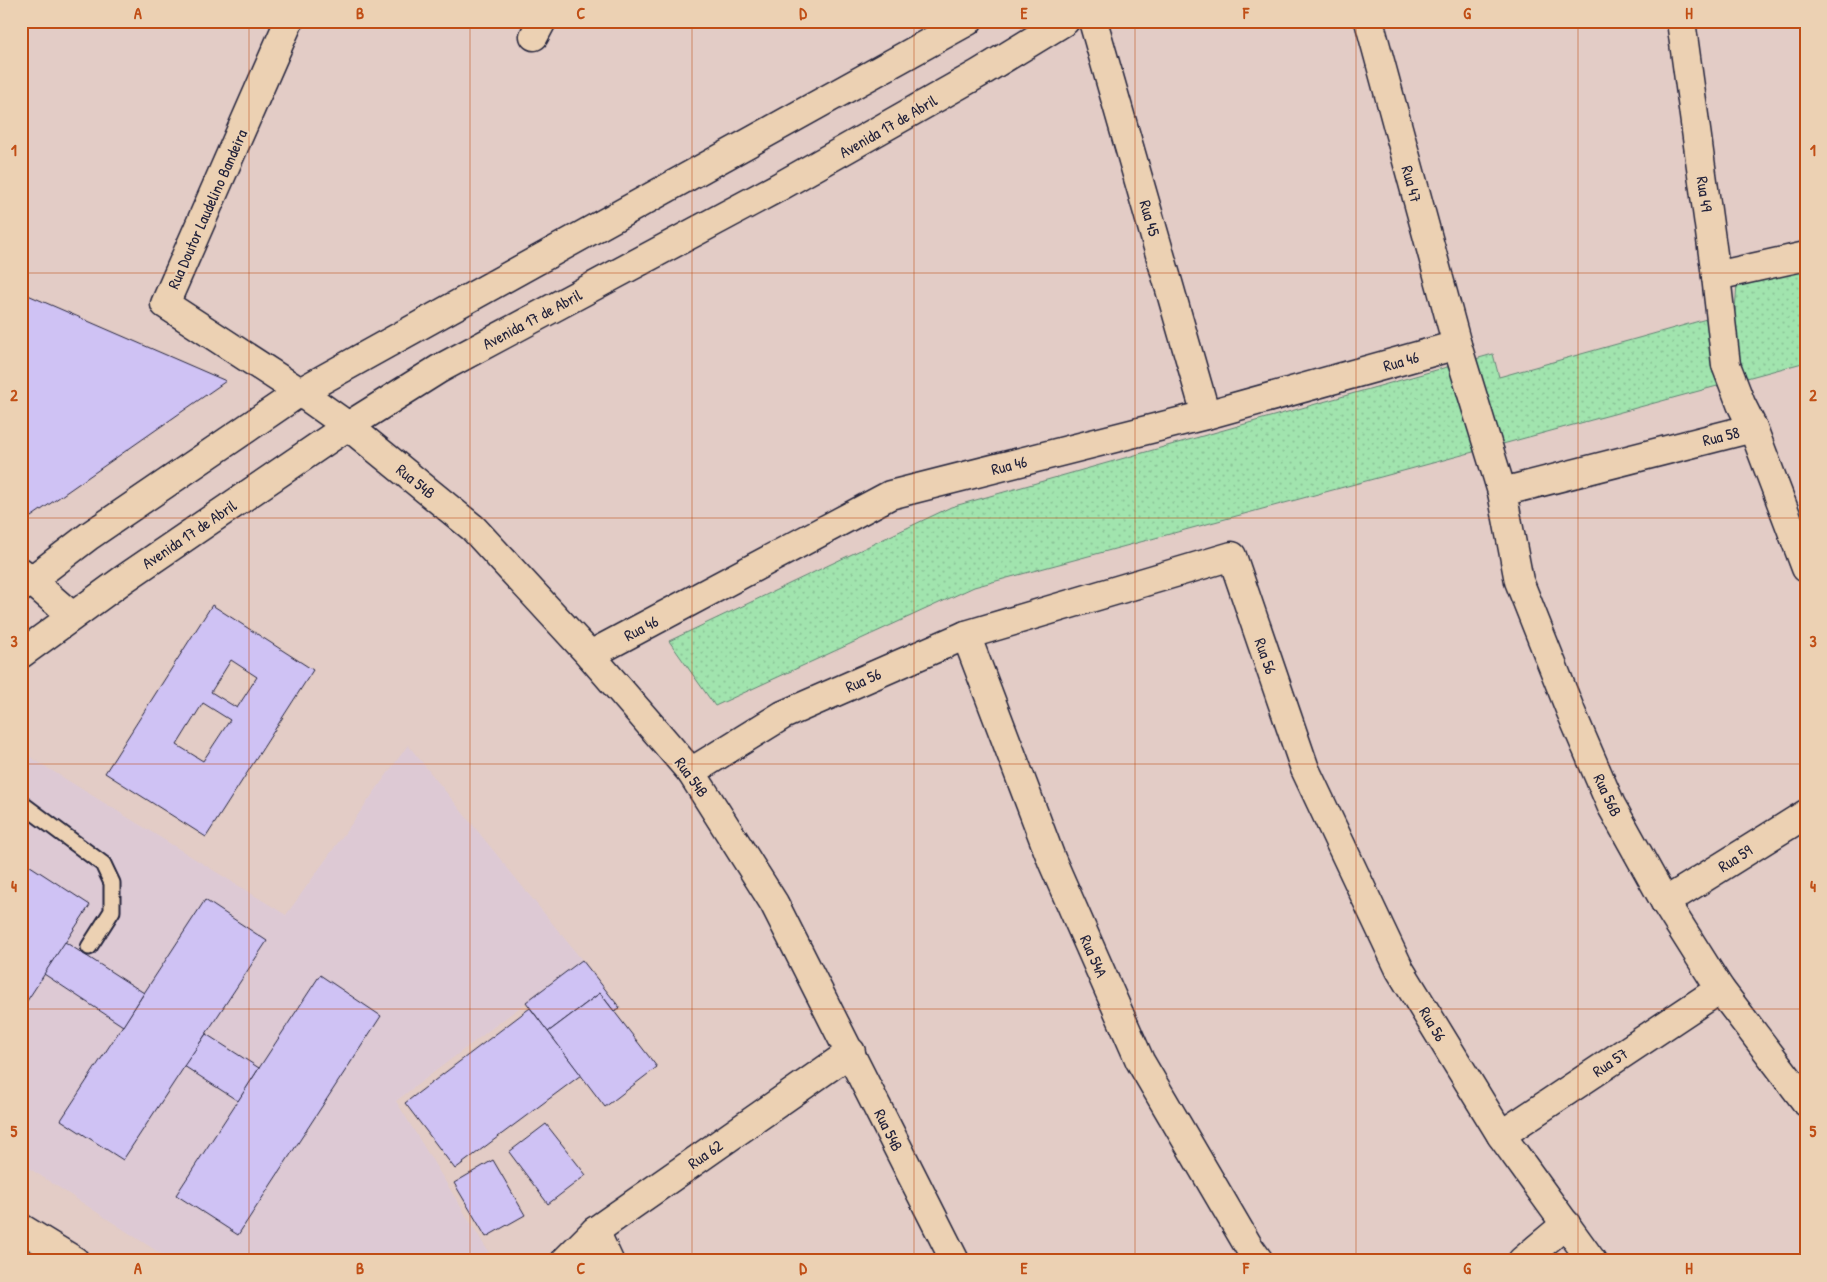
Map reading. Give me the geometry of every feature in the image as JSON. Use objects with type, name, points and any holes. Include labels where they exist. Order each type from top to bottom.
[{"type":"street","name":"Rua Doutor Laudelino Bandeira","points":[[290,21],[165,304],[300,392]]},
{"type":"street","points":[[72,616],[25,580],[300,392],[968,21]]},
{"type":"street","name":"Avenida 17 de Abril","points":[[21,654],[72,616],[348,426],[439,369],[777,188],[978,74],[1065,21]]},
{"type":"street","name":"Rua 45","points":[[1093,21],[1206,415]]},
{"type":"street","name":"Rua 47","points":[[1369,21],[1457,345],[1502,492]]},
{"type":"street","name":"Rua 49","points":[[1681,21],[1716,276],[1726,364],[1741,404],[1753,428]]},
{"type":"street","points":[[1716,276],[1806,256]]},
{"type":"street","name":"Rua 46","points":[[590,655],[890,495],[1206,415],[1457,345]]},
{"type":"street","name":"Rua 54B","points":[[300,392],[348,426],[472,528],[590,655],[691,772],[774,903],[955,1261]]},
{"type":"street","name":"Rua 58","points":[[1502,492],[1753,428],[1806,568]]},
{"type":"street","name":"Rua 56B","points":[[1502,492],[1519,581],[1567,704],[1611,805],[1665,902],[1720,989],[1806,1102]]},
{"type":"street","name":"Rua 56","points":[[691,772],[783,715],[966,635],[1232,556],[1305,769],[1400,970],[1501,1135],[1592,1261]]},
{"type":"street","name":"Rua 54A","points":[[966,635],[1052,861],[1140,1061],[1258,1261]]},
{"type":"street","name":"Rua 59","points":[[1665,902],[1806,814]]},
{"type":"street","name":"Rua 57","points":[[1501,1135],[1720,989]]},
{"type":"street","name":"Rua 62","points":[[564,1261],[596,1231],[850,1052]]},
{"type":"street","points":[[1522,1261],[1566,1224]]},
{"type":"street","points":[[596,1231],[609,1261]]},
{"type":"street","points":[[24,1234],[75,1261]]},
{"type":"lane","points":[[21,803],[103,864],[112,883],[112,911],[89,947]]},
{"type":"shaded area","points":[[408,745],[582,960],[396,1101],[494,1261],[172,1261],[21,1163],[21,750],[286,915]]},
{"type":"green space","points":[[1806,267],[1806,362],[974,587],[715,706],[669,641],[951,507],[1493,354],[1499,377],[1735,311],[1737,283]]},
{"type":"building","points":[[21,292],[226,381],[31,517],[21,512]]},
{"type":"building","points":[[212,605],[313,670],[206,837],[105,773]],"holes":[[[231,660],[257,677],[237,708],[211,692]],[[203,703],[230,720],[203,761],[177,745]]]},
{"type":"building","points":[[21,860],[90,905],[21,1010]]},
{"type":"building","points":[[205,900],[267,941],[123,1160],[61,1120]]},
{"type":"building","points":[[65,942],[144,993],[123,1026],[44,974]]},
{"type":"building","points":[[582,960],[620,1008],[614,1011],[600,993],[548,1032],[526,1002]]},
{"type":"building","points":[[320,975],[381,1016],[238,1235],[176,1195]]},
{"type":"building","points":[[600,993],[657,1067],[605,1107],[548,1032]]},
{"type":"building","points":[[530,1008],[581,1075],[455,1169],[405,1103]]},
{"type":"building","points":[[206,1034],[259,1068],[238,1101],[184,1066]]},
{"type":"building","points":[[546,1124],[586,1175],[548,1204],[509,1152]]},
{"type":"building","points":[[493,1160],[525,1215],[486,1237],[454,1183]]}]
